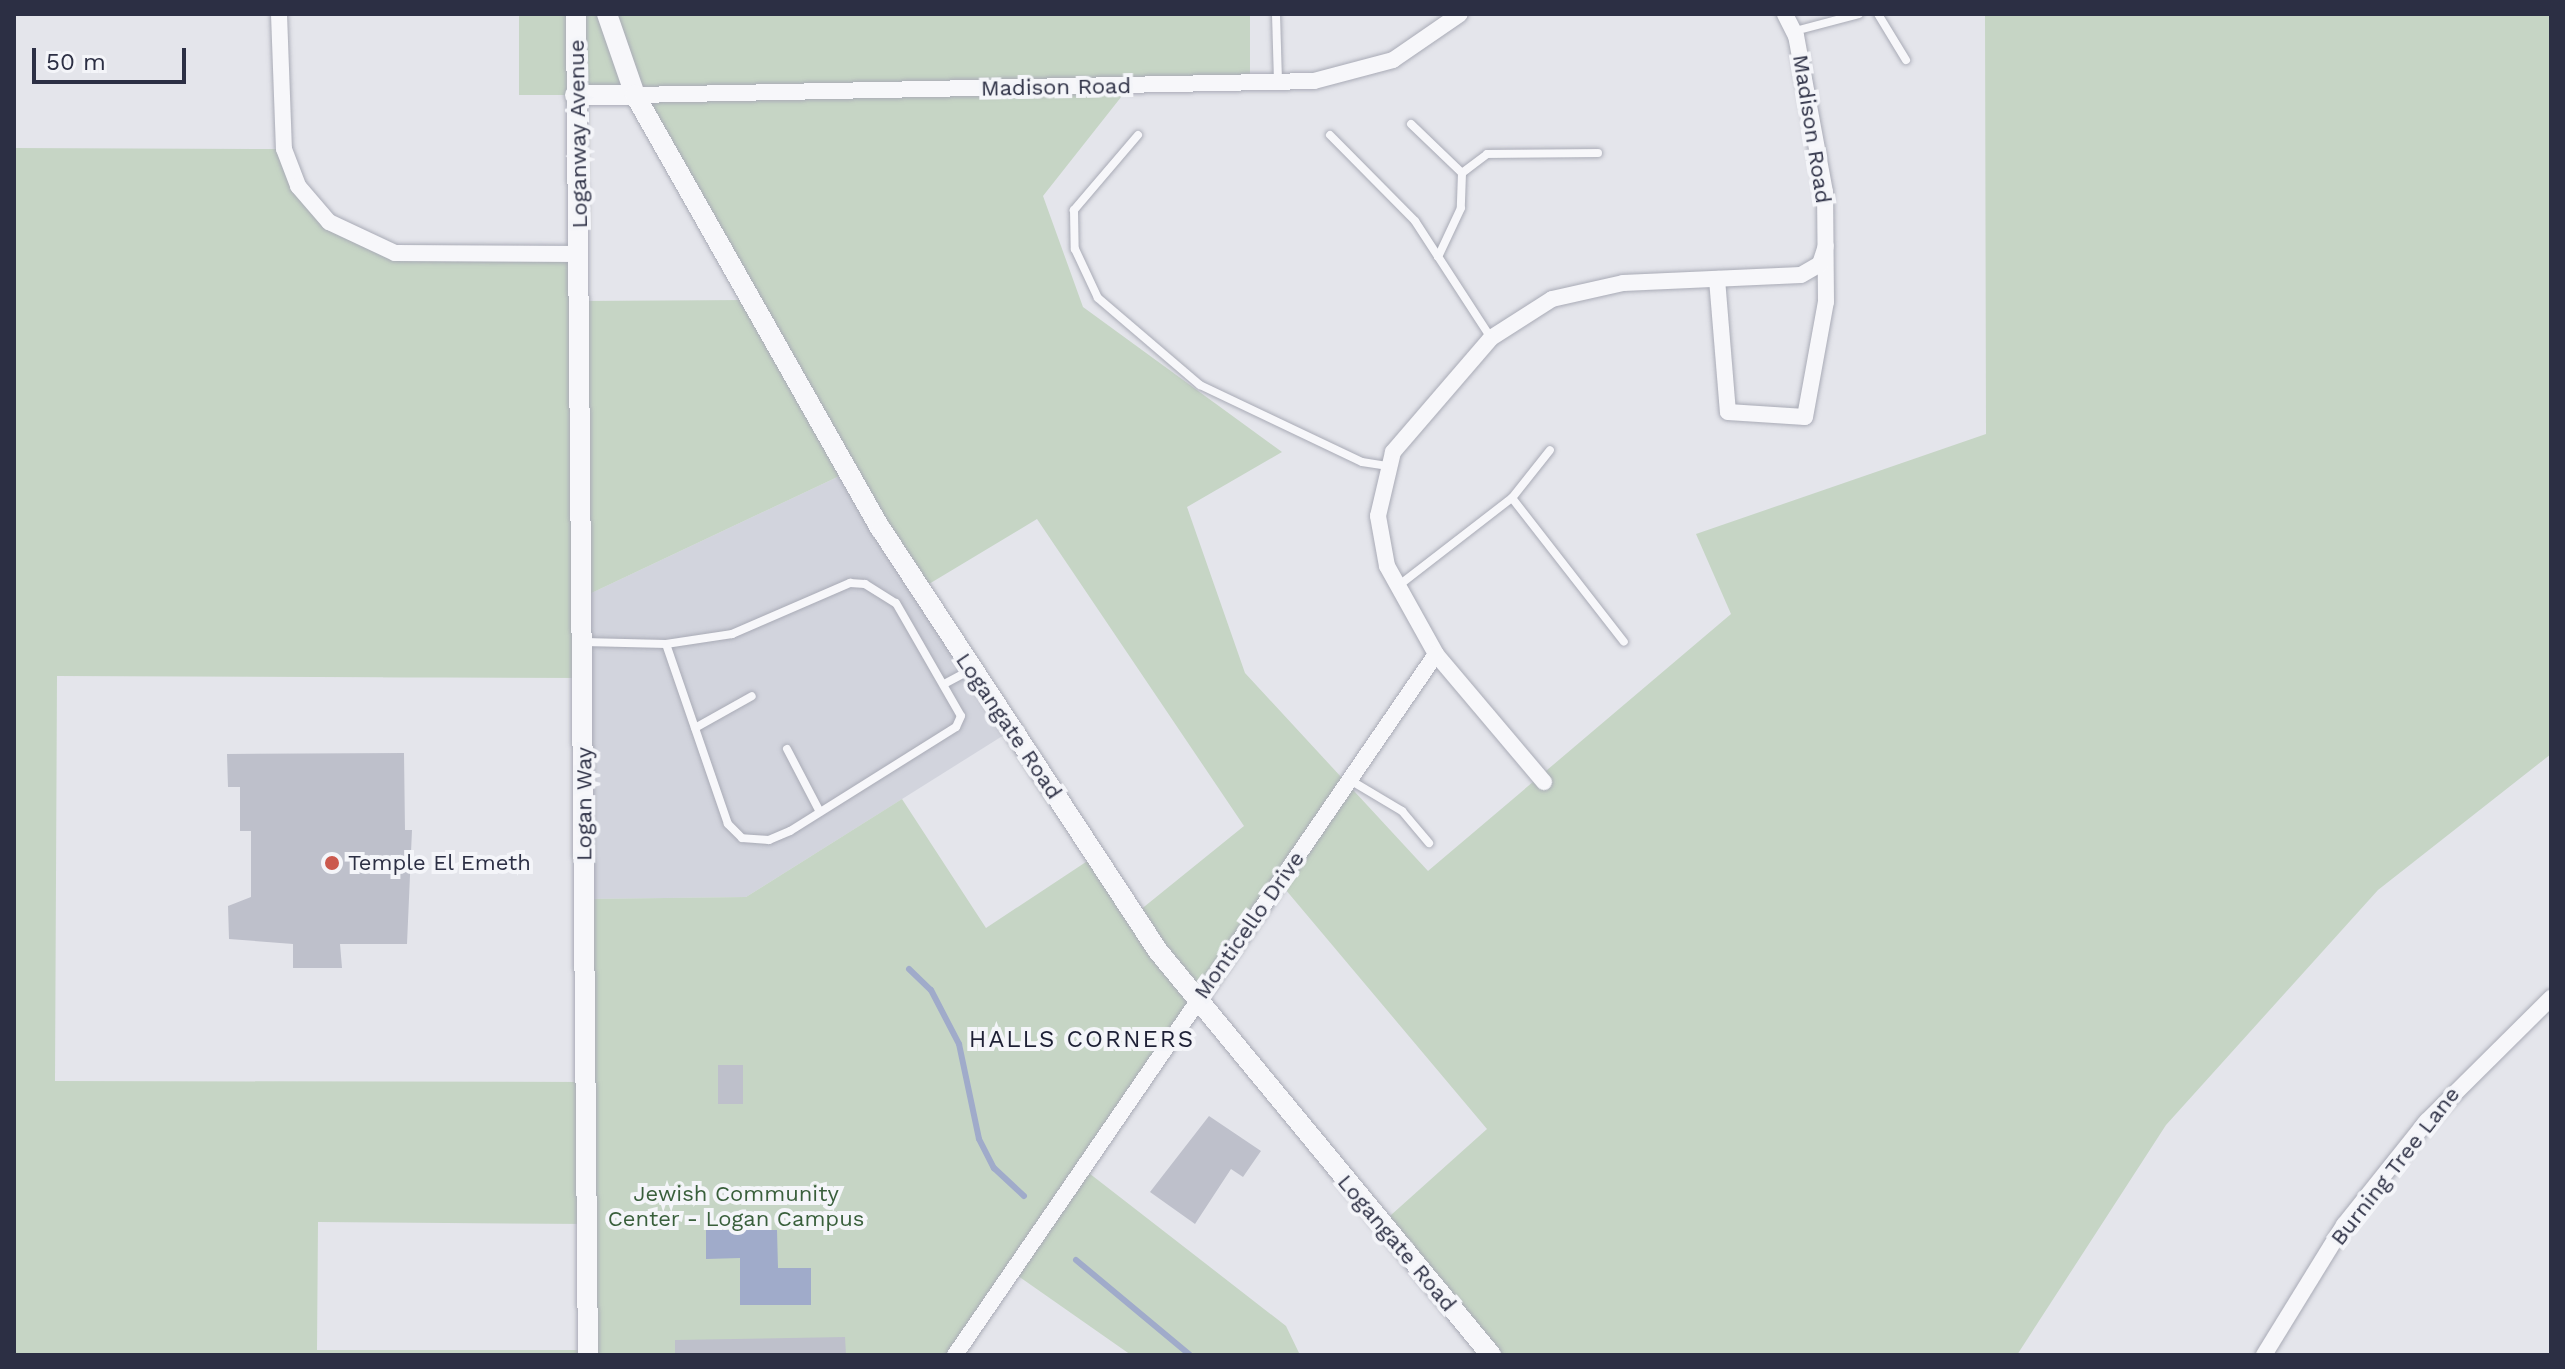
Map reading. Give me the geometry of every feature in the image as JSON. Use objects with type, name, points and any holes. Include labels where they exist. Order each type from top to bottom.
[{"type":"street","points":[[279,14],[284,149],[298,186],[329,222],[395,253],[580,254]]},
{"type":"street","name":"Loganway Avenue","points":[[576,14],[580,254]]},
{"type":"street","name":"Logangate Road","points":[[607,14],[635,95],[774,347],[971,669],[1196,1001],[1491,1355]]},
{"type":"street","name":"Madison Road","points":[[635,95],[1278,82],[1364,72],[1460,14]]},
{"type":"street","name":"Madison Road","points":[[1717,279],[1728,412],[1805,417],[1826,302],[1825,192],[1795,31],[1785,14]]},
{"type":"street","points":[[575,95],[635,95]]},
{"type":"street","points":[[1544,782],[1436,654],[1398,587],[1379,530],[1387,466],[1410,426],[1491,338],[1526,311],[1582,290],[1801,275],[1820,264],[1826,246]]},
{"type":"street","name":"Logan Way","points":[[580,254],[588,1355]]},
{"type":"street","name":"Monticello Drive","points":[[955,1355],[1436,654]]},
{"type":"street","name":"Burning Tree Lane","points":[[2264,1355],[2344,1225],[2427,1121],[2551,998]]},
{"type":"lane","points":[[1276,14],[1278,82]]},
{"type":"lane","points":[[1795,31],[1859,14]]},
{"type":"lane","points":[[1878,14],[1906,60]]},
{"type":"lane","points":[[1411,124],[1462,173],[1461,208],[1438,257]]},
{"type":"lane","points":[[1138,135],[1074,210],[1075,249],[1098,298],[1200,385],[1362,462],[1387,466]]},
{"type":"lane","points":[[1330,135],[1415,221],[1491,338]]},
{"type":"lane","points":[[1462,173],[1487,154],[1598,153]]},
{"type":"lane","points":[[1398,587],[1512,498],[1550,450]]},
{"type":"lane","points":[[1512,498],[1624,642]]},
{"type":"lane","points":[[583,642],[666,644],[732,634],[850,583],[865,584],[896,603],[961,705],[956,727],[820,812],[769,840],[742,838],[728,824],[666,644]]},
{"type":"lane","points":[[946,683],[971,669]]},
{"type":"lane","points":[[695,728],[752,696]]},
{"type":"lane","points":[[787,749],[820,812]]},
{"type":"lane","points":[[1350,780],[1402,811],[1429,843]]},
{"type":"shaded area","points":[[848,472],[1012,730],[746,897],[585,899],[583,597]]},
{"type":"green space","name":"Jewish Community Center - Logan Campus","points":[[519,14],[1250,14],[1250,83],[1129,87],[1043,196],[1083,307],[1282,452],[1187,507],[1245,673],[1428,871],[1731,614],[1696,534],[1986,434],[1985,14],[2551,14],[2551,754],[2378,890],[2166,1125],[2017,1355],[1491,1355],[1381,1224],[1487,1129],[1280,883],[1085,1170],[1286,1326],[1300,1355],[1131,1355],[1014,1273],[955,1355],[14,1355],[14,148],[284,149],[311,204],[380,249],[580,254],[581,301],[747,300],[635,95],[519,95]],"holes":[[[848,472],[919,590],[1037,519],[1244,826],[1134,915],[1095,856],[986,928],[902,799],[746,897],[585,899],[586,1082],[55,1081],[57,676],[584,678],[583,597]],[[318,1222],[588,1224],[588,1350],[317,1350]]]},
{"type":"water","points":[[706,1230],[777,1230],[778,1268],[811,1268],[811,1305],[740,1305],[740,1258],[706,1259]]},
{"type":"building","name":"Temple El Emeth","points":[[404,753],[405,830],[412,830],[407,944],[340,944],[342,968],[293,968],[293,944],[229,939],[228,906],[251,897],[251,831],[240,831],[240,787],[228,787],[227,754]]},
{"type":"building","points":[[718,1065],[743,1065],[743,1104],[718,1104]]},
{"type":"building","points":[[1209,1116],[1261,1151],[1243,1177],[1231,1169],[1195,1224],[1150,1192]]},
{"type":"building","points":[[845,1337],[846,1355],[675,1355],[675,1340]]},
{"type":"waterway","points":[[909,969],[931,990],[959,1044],[979,1139],[994,1168],[1024,1196]]},
{"type":"waterway","points":[[1076,1260],[1190,1355]]},
{"type":"place","name":"Temple El Emeth","points":[[332,863]]},
{"type":"district","name":"HALLS CORNERS","points":[[1082,1040]]}]
